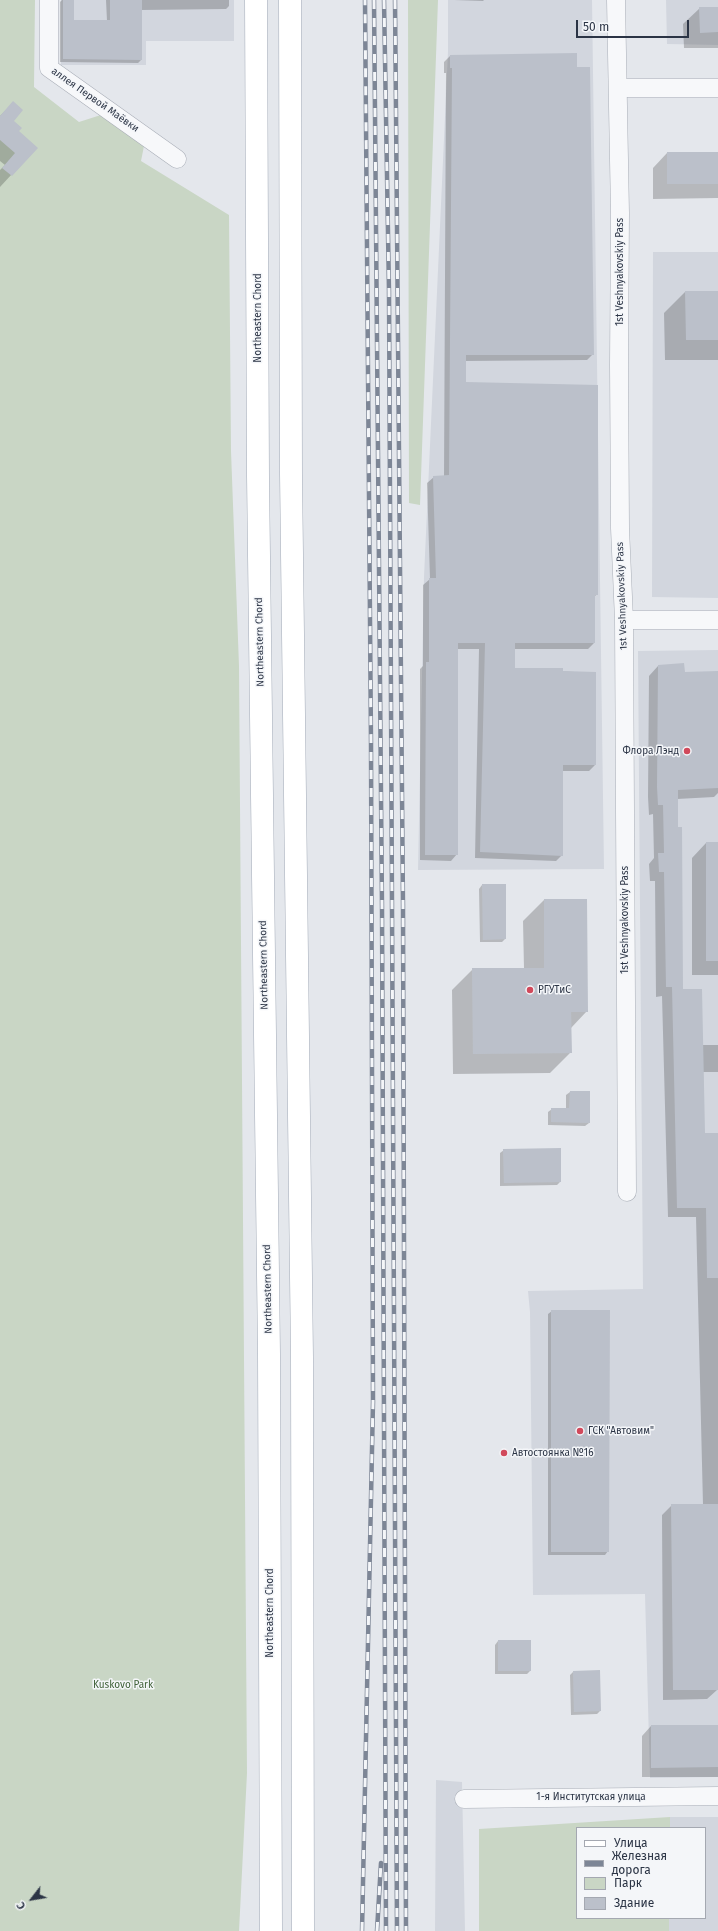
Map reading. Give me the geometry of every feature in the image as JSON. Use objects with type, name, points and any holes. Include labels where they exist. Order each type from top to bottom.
[{"type":"main road","points":[[251,0],[256,35]]},
{"type":"main road","name":"Northeastern Chord","points":[[256,0],[258,476],[269,1354],[270,1931]]},
{"type":"main road","points":[[290,0],[291,474],[302,1357],[303,1931]]},
{"type":"street","name":"аллея Первой Маёвки","points":[[49,0],[49,68],[177,159]]},
{"type":"street","name":"1st Veshnyakovskiy Pass","points":[[616,0],[620,213],[620,497],[624,620],[627,1192]]},
{"type":"street","points":[[618,88],[718,88]]},
{"type":"street","points":[[624,620],[718,620]]},
{"type":"street","name":"1-я Институтская улица","points":[[464,1799],[718,1796]]},
{"type":"shaded area","points":[[61,0],[234,0],[234,41],[146,41],[146,65],[61,65]]},
{"type":"shaded area","points":[[448,0],[592,0],[604,869],[418,870],[424,577],[448,51]]},
{"type":"shaded area","points":[[666,0],[718,0],[718,45],[667,44]]},
{"type":"shaded area","points":[[653,252],[718,252],[718,598],[652,597]]},
{"type":"shaded area","points":[[718,650],[718,1777],[650,1778],[645,1594],[533,1595],[530,1312],[528,1291],[643,1289],[638,651]]},
{"type":"shaded area","points":[[436,1780],[462,1782],[465,1931],[435,1931]]},
{"type":"shaded area","points":[[670,1817],[718,1817],[718,1931],[669,1931],[669,1919],[706,1919],[706,1827],[670,1827]]},
{"type":"green space","name":"Kuskovo Park","points":[[0,0],[35,0],[34,87],[79,122],[104,114],[144,146],[141,161],[229,215],[231,451],[239,666],[247,1773],[239,1931],[0,1931]]},
{"type":"green space","points":[[408,0],[438,0],[420,505],[409,503]]},
{"type":"green space","points":[[670,1817],[670,1827],[576,1827],[576,1919],[669,1919],[669,1931],[479,1931],[479,1829]]},
{"type":"building","points":[[63,0],[74,0],[74,20],[110,20],[110,0],[142,0],[142,60],[63,59]]},
{"type":"building","points":[[699,7],[718,7],[718,32],[700,33]]},
{"type":"building","points":[[577,53],[577,67],[590,67],[594,355],[466,355],[466,382],[598,385],[598,595],[595,595],[595,643],[515,643],[515,668],[563,668],[563,671],[596,672],[596,765],[563,765],[563,856],[480,852],[485,643],[458,643],[458,855],[425,855],[426,662],[429,662],[429,578],[436,578],[433,476],[449,475],[452,68],[450,68],[450,55]]},
{"type":"building","points":[[13,101],[23,110],[14,121],[22,128],[19,131],[38,148],[12,176],[2,168],[15,153],[0,140],[0,116]]},
{"type":"building","points":[[667,152],[718,152],[718,184],[667,184]]},
{"type":"building","points":[[685,291],[718,291],[718,340],[686,340]]},
{"type":"building","points":[[684,663],[685,672],[718,671],[718,788],[678,790],[678,827],[682,827],[683,989],[702,989],[705,1133],[718,1133],[718,1278],[707,1278],[706,1208],[677,1208],[672,987],[666,987],[664,872],[659,872],[658,853],[664,853],[663,805],[658,805],[657,787],[658,665]]},
{"type":"building","points":[[706,842],[718,842],[718,961],[706,961]]},
{"type":"building","points":[[482,884],[506,884],[506,939],[483,940]]},
{"type":"building","name":"РГУТиС","points":[[544,899],[587,899],[588,1012],[571,1012],[572,1053],[473,1054],[472,968],[544,968]]},
{"type":"building","points":[[570,1091],[590,1091],[590,1123],[551,1122],[551,1108],[569,1108]]},
{"type":"building","points":[[561,1148],[561,1182],[504,1183],[503,1149]]},
{"type":"building","name":"ГСК \"Автовим\"","points":[[551,1310],[610,1310],[609,1552],[551,1552]]},
{"type":"building","points":[[671,1504],[718,1504],[718,1690],[673,1690]]},
{"type":"building","points":[[498,1640],[531,1640],[531,1671],[498,1671]]},
{"type":"building","points":[[600,1670],[601,1711],[574,1712],[573,1671]]},
{"type":"building","points":[[651,1725],[718,1725],[718,1767],[651,1768]]},
{"type":"railway","points":[[362,1931],[373,1402],[371,742],[365,0]]},
{"type":"railway","points":[[374,0],[382,906],[386,1931]]},
{"type":"railway","points":[[384,0],[389,291],[397,1931]]},
{"type":"railway","points":[[395,0],[403,905],[406,1931]]},
{"type":"railway","points":[[377,1931],[381,1863]]},
{"type":"place","name":"Флора Лэнд","points":[[687,751]]},
{"type":"place","name":"РГУТиС","points":[[530,990]]},
{"type":"place","name":"ГСК \"Автовим\"","points":[[580,1431]]},
{"type":"place","name":"Автостоянка №16","points":[[504,1453]]}]
